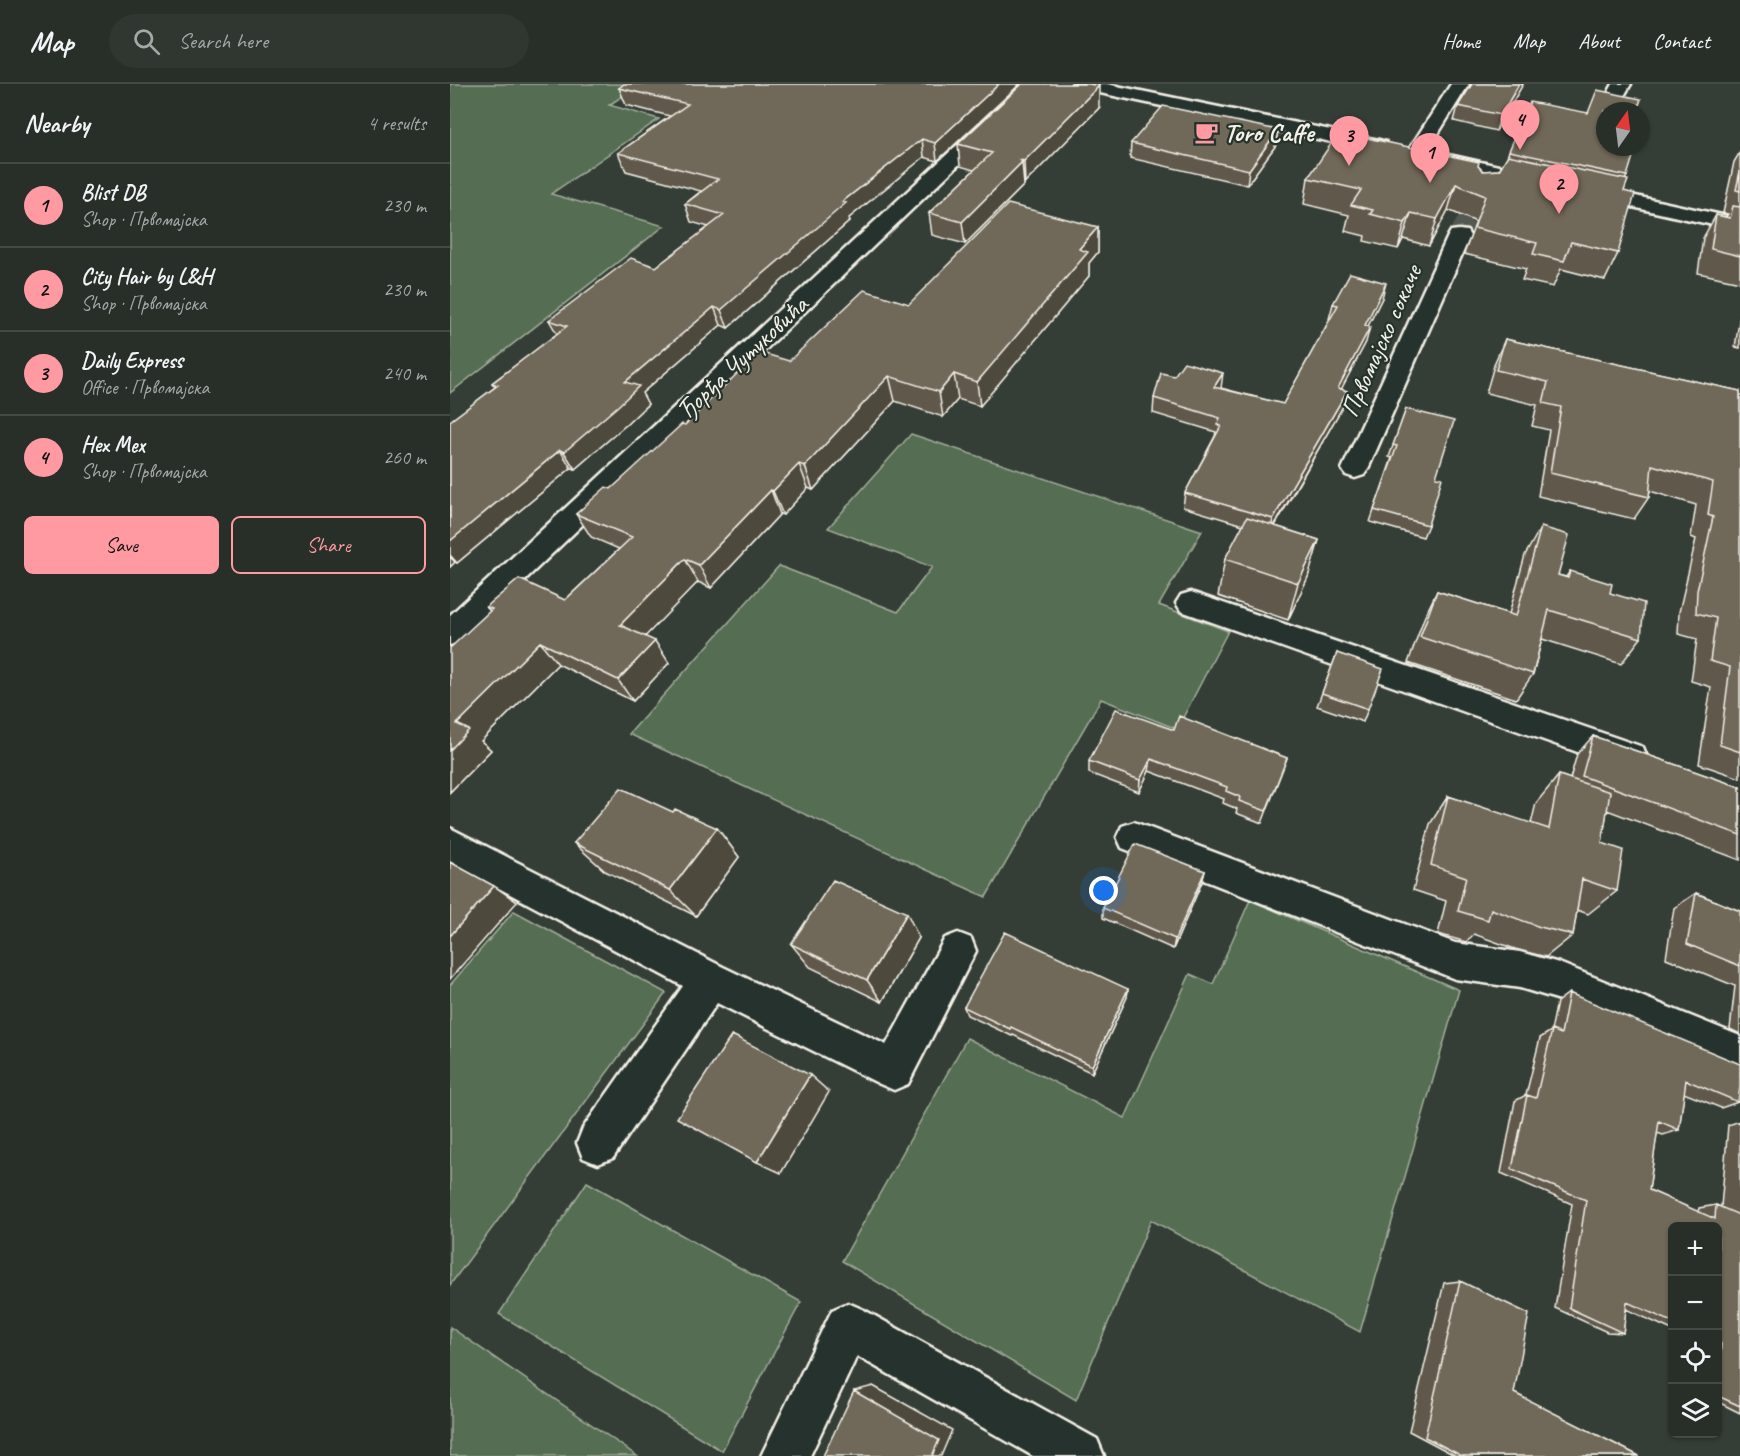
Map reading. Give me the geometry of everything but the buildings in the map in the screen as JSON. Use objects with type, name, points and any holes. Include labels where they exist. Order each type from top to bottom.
[{"type":"street","name":"Ђорђа Чутуковића","points":[[450,633],[1034,84]]},
{"type":"street","points":[[1081,84],[1740,225]]},
{"type":"street","points":[[1416,154],[1460,84]]},
{"type":"street","points":[[1481,191],[1492,171]]},
{"type":"street","name":"Првомајско сокаче","points":[[1355,469],[1459,236]]},
{"type":"street","points":[[1191,603],[1662,768]]},
{"type":"street","points":[[1134,837],[1455,961],[1506,966],[1559,981],[1740,1056]]},
{"type":"street","points":[[450,844],[710,980],[894,1070],[958,951]]},
{"type":"street","points":[[598,1143],[710,980]]},
{"type":"street","points":[[785,1456],[848,1326],[1080,1456]]},
{"type":"green space","points":[[450,84],[641,84],[609,105],[659,119],[551,194],[664,226],[450,393]]},
{"type":"green space","points":[[911,434],[1202,531],[1159,605],[1228,631],[1177,729],[1101,699],[986,897],[629,734],[779,566],[898,612],[932,567],[828,528]]},
{"type":"green space","points":[[1250,900],[1459,990],[1360,1332],[1151,1220],[1076,1400],[842,1261],[967,1038],[1125,1118],[1190,974],[1213,984]]},
{"type":"green space","points":[[514,911],[666,993],[450,1285],[450,985]]},
{"type":"green space","points":[[587,1182],[801,1302],[722,1451],[499,1314]]},
{"type":"green space","points":[[450,1327],[637,1456],[450,1456]]},
{"type":"tunnel","points":[[1459,236],[1468,220]]},
{"type":"place","name":"Toro Caffe","points":[[1206,132]]},
{"type":"place","name":"Hex Mex","points":[[1520,150]]},
{"type":"place","name":"Daily Express","points":[[1349,166]]},
{"type":"place","name":"Blist DB","points":[[1430,183]]},
{"type":"place","name":"City Hair by L&H","points":[[1559,214]]}]
